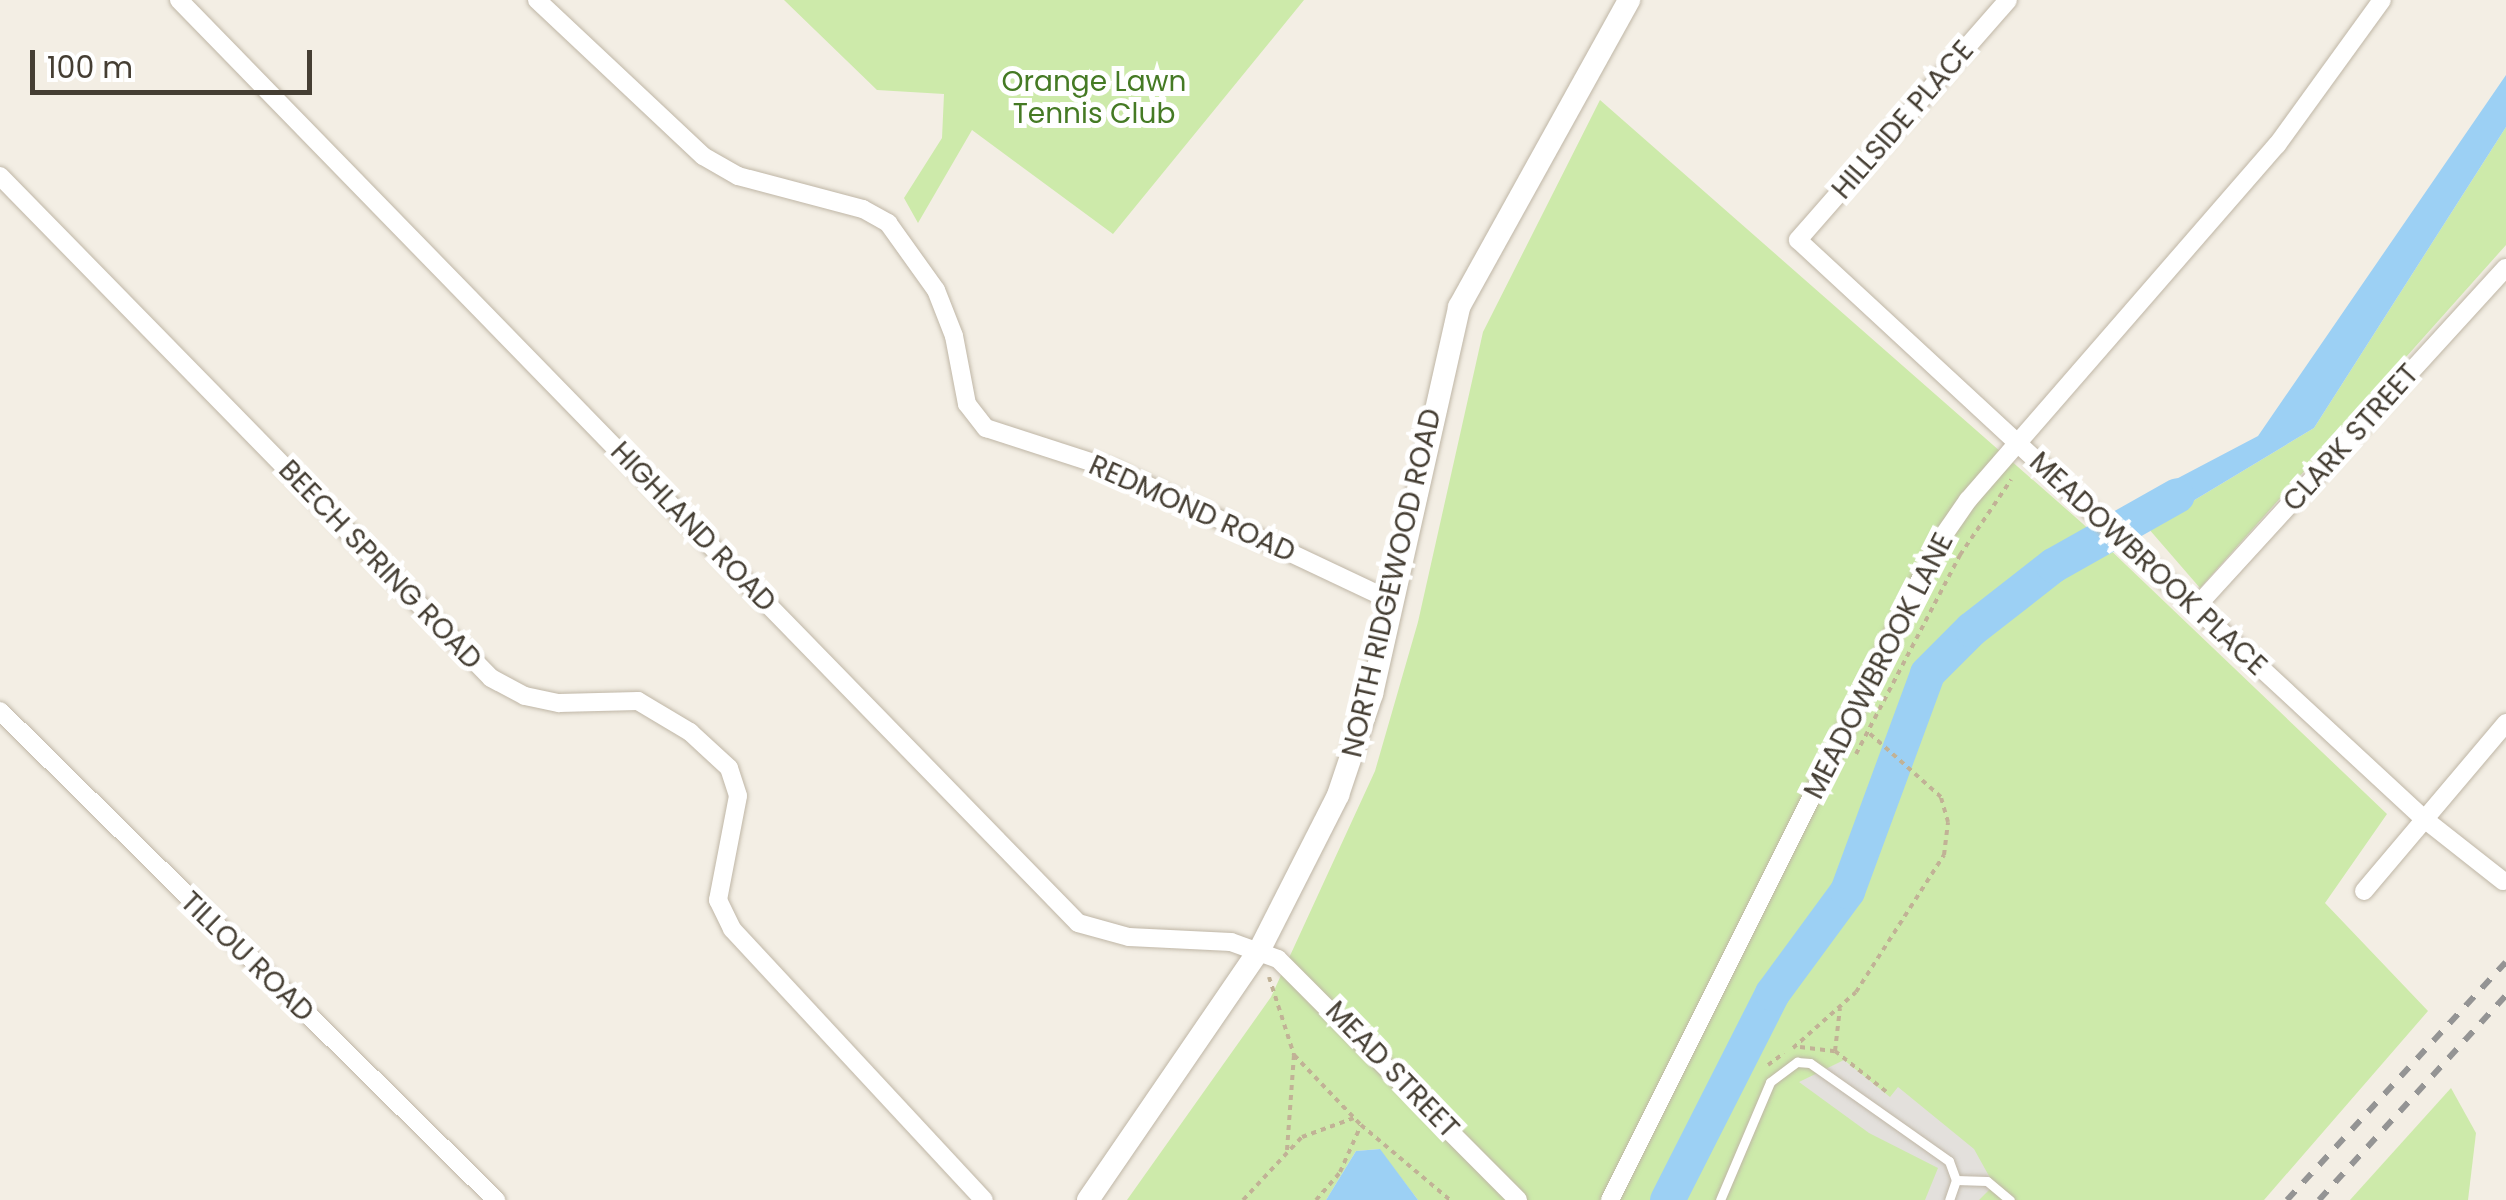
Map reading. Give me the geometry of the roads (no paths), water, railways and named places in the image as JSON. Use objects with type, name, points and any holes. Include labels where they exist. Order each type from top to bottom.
[{"type":"street","name":"HIGHLAND ROAD","points":[[179,0],[1078,923],[1129,937],[1260,949]]},
{"type":"street","name":"REDMOND ROAD","points":[[537,0],[703,156],[738,176],[863,210],[888,223],[936,290],[954,336],[967,404],[986,428],[1114,470],[1392,601]]},
{"type":"street","name":"NORTH RIDGEWOOD ROAD","points":[[1088,1200],[1260,949],[1354,754],[1459,307],[1629,0]]},
{"type":"street","name":"HILLSIDE PLACE","points":[[1798,240],[2008,0]]},
{"type":"street","name":"MEADOWBROOK LANE","points":[[1610,1200],[1939,542],[2018,444],[2277,144],[2382,0]]},
{"type":"street","name":"BEECH SPRING ROAD","points":[[0,176],[491,678],[525,696],[559,703],[638,701],[690,732],[729,768],[738,796],[718,900],[732,930],[984,1200]]},
{"type":"street","name":"MEADOWBROOK PLACE","points":[[1798,240],[2423,818],[2504,881]]},
{"type":"street","name":"CLARK STREET","points":[[2196,607],[2506,268]]},
{"type":"street","name":"TILLOU ROAD","points":[[0,711],[496,1200]]},
{"type":"street","points":[[2364,891],[2506,723]]},
{"type":"street","name":"MEAD STREET","points":[[1260,949],[1306,981],[1518,1200]]},
{"type":"lane","points":[[1720,1200],[1770,1082],[1798,1062],[1810,1063],[1949,1161],[1956,1180],[1949,1200]]},
{"type":"lane","points":[[1956,1180],[1986,1181],[2010,1200]]},
{"type":"water","points":[[2506,75],[2506,127],[2314,428],[2148,528],[2123,507],[2258,436]]},
{"type":"water","points":[[1380,1149],[1418,1200],[1326,1200],[1356,1151]]},
{"type":"waterway","points":[[1667,1200],[1772,993],[1847,891],[1927,673],[1971,629],[2053,565],[2177,495]]},
{"type":"railway","points":[[2287,1200],[2506,962]]},
{"type":"railway","points":[[2319,1200],[2506,995]]},
{"type":"park label","name":"Orange Lawn Tennis Club","points":[[1094,98]]}]
